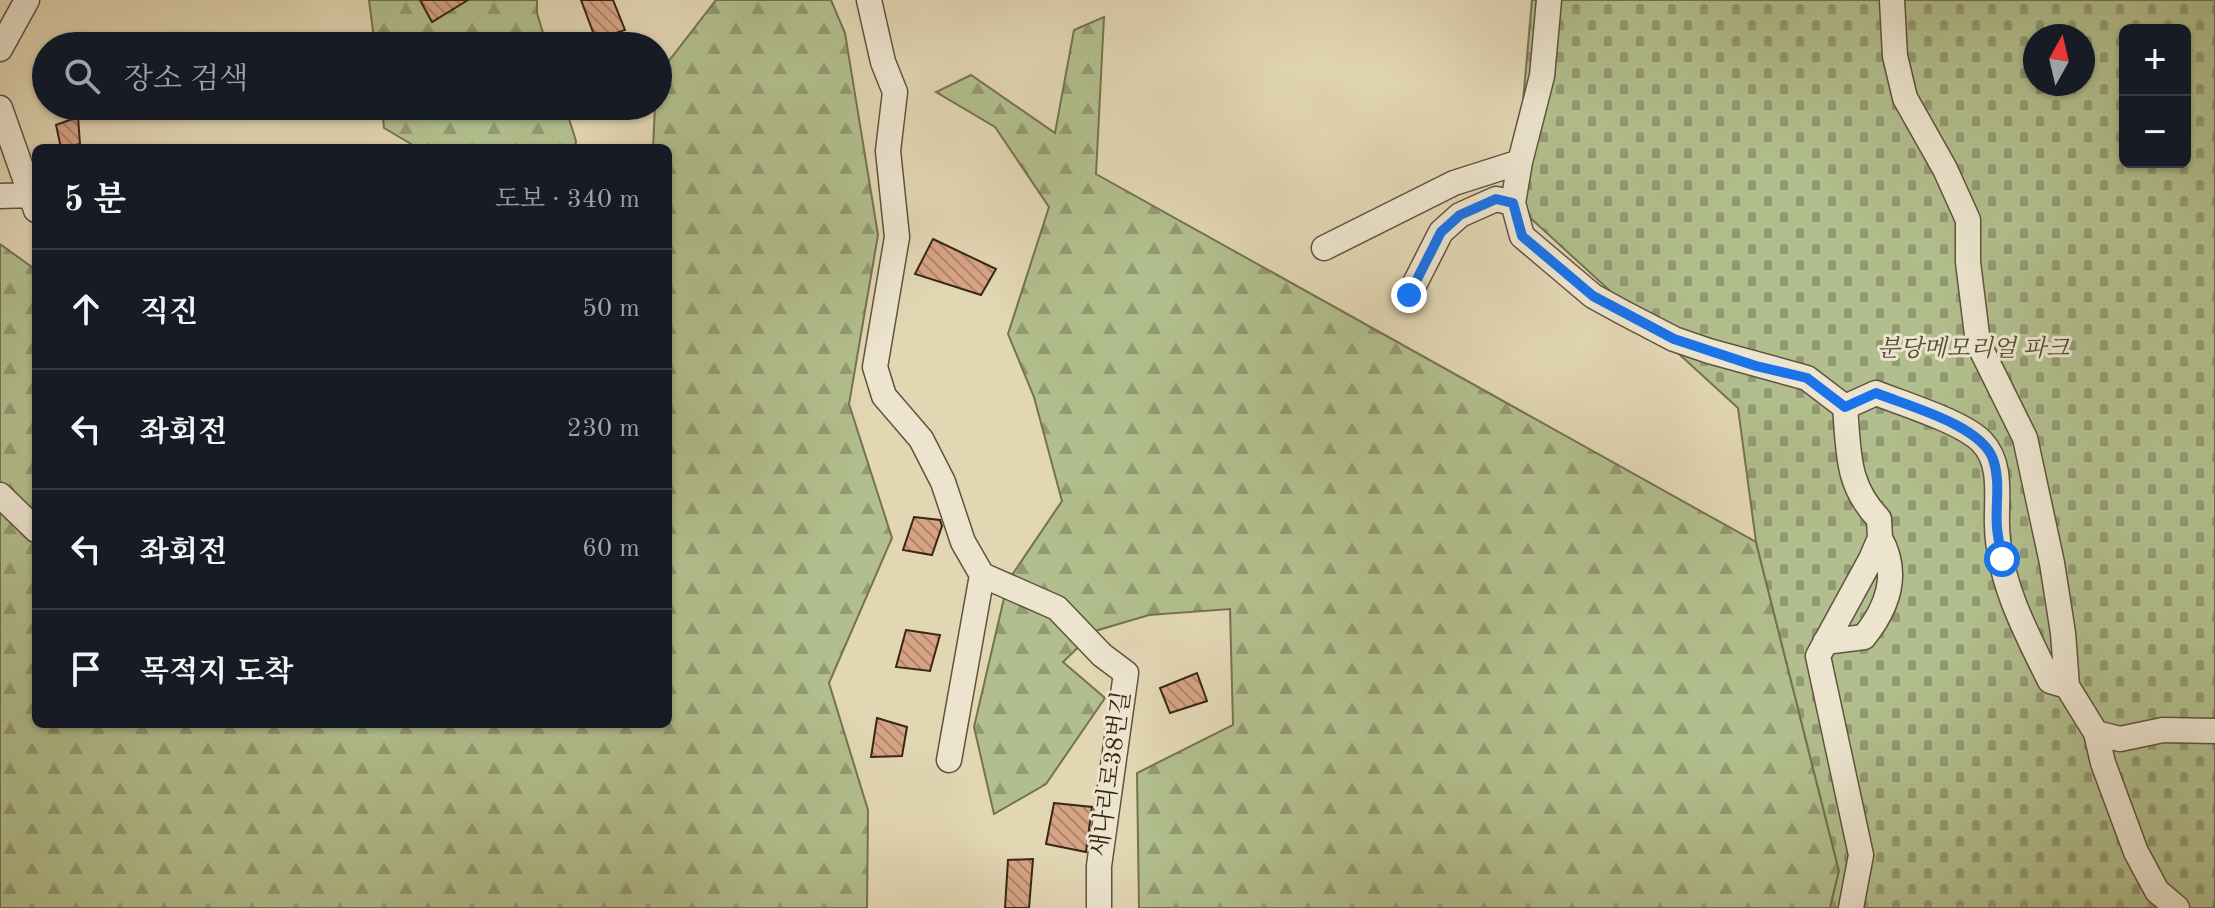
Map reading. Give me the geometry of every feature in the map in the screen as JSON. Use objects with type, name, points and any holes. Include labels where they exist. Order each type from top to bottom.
[{"type":"street","points":[[0,49],[27,0]]},
{"type":"street","points":[[869,0],[883,62],[895,92],[888,151],[897,237],[875,367],[884,396],[921,439],[943,482],[963,542],[982,575],[949,760]]},
{"type":"street","points":[[1549,0],[1542,76],[1513,203],[1522,236],[1593,296],[1674,339],[1756,366],[1807,378],[1845,407],[1854,483],[1879,519],[1880,538],[1889,555],[1886,604],[1864,637],[1825,642]]},
{"type":"street","points":[[1892,0],[1895,56],[1905,98],[1945,169],[1968,220],[1968,262],[1978,343],[2025,438],[2052,563],[2063,633],[2067,686],[2096,733],[2103,763],[2136,852],[2157,891],[2177,908]]},
{"type":"street","points":[[0,108],[7,148],[32,200]]},
{"type":"street","points":[[1324,248],[1454,183],[1520,162]]},
{"type":"street","points":[[0,196],[32,202]]},
{"type":"street","points":[[1409,295],[1441,232],[1460,215],[1496,199],[1513,203]]},
{"type":"street","points":[[1845,407],[1876,393],[1963,429],[1983,442],[1993,459],[1999,500],[1997,525],[2007,584],[2050,681],[2067,686]]},
{"type":"street","points":[[0,495],[32,526]]},
{"type":"street","points":[[1851,908],[1861,855],[1818,656],[1880,538]]},
{"type":"street","name":"새나리로38번길","points":[[982,575],[1057,608],[1102,655],[1126,673],[1099,866],[1099,908]]},
{"type":"street","points":[[2096,733],[2120,739],[2163,730],[2215,731]]},
{"type":"green space","points":[[369,0],[537,0],[543,32],[373,32]]},
{"type":"green space","points":[[716,0],[831,0],[845,33],[878,235],[849,404],[892,538],[829,683],[868,810],[867,908],[0,908],[0,244],[32,267],[32,728],[672,728],[672,144],[653,144],[654,120],[672,120],[672,57]]},
{"type":"green space","name":"분당메모리얼 파크","points":[[1532,0],[2215,0],[2215,908],[1830,908],[1839,871],[1756,542],[1738,408],[1514,203]]},
{"type":"green space","points":[[1104,17],[1096,174],[1756,542],[1839,871],[1830,908],[1139,908],[1137,773],[1233,725],[1230,609],[1149,615],[1095,631],[1063,662],[1105,698],[1046,784],[994,814],[974,727],[1008,581],[1062,501],[1034,397],[1008,334],[1049,207],[995,127],[936,92],[971,75],[1055,133],[1074,30]]},
{"type":"green space","points":[[383,120],[569,120],[576,141],[576,144],[411,144],[384,128]]},
{"type":"building","points":[[420,0],[468,0],[432,22]]},
{"type":"building","points":[[581,0],[613,0],[625,30],[593,32]]},
{"type":"building","points":[[78,120],[80,144],[60,144],[56,125]]},
{"type":"building","points":[[933,239],[996,269],[981,295],[915,274]]},
{"type":"building","points":[[914,517],[940,520],[942,526],[932,555],[903,550]]},
{"type":"building","points":[[906,630],[940,635],[930,671],[896,667]]},
{"type":"building","points":[[1197,673],[1207,701],[1170,713],[1160,688]]},
{"type":"building","points":[[877,718],[907,727],[902,756],[871,757]]},
{"type":"building","points":[[1054,803],[1092,807],[1086,852],[1046,844]]},
{"type":"building","points":[[1033,859],[1029,908],[1005,908],[1008,860]]},
{"type":"route","points":[[1409,295],[1441,232],[1460,215],[1496,199],[1513,203],[1522,236],[1571,280],[1593,296],[1674,339],[1756,366],[1807,378],[1845,407],[1876,393],[1963,429],[1983,442],[1993,459],[1997,483],[1997,525],[2002,559]]}]
